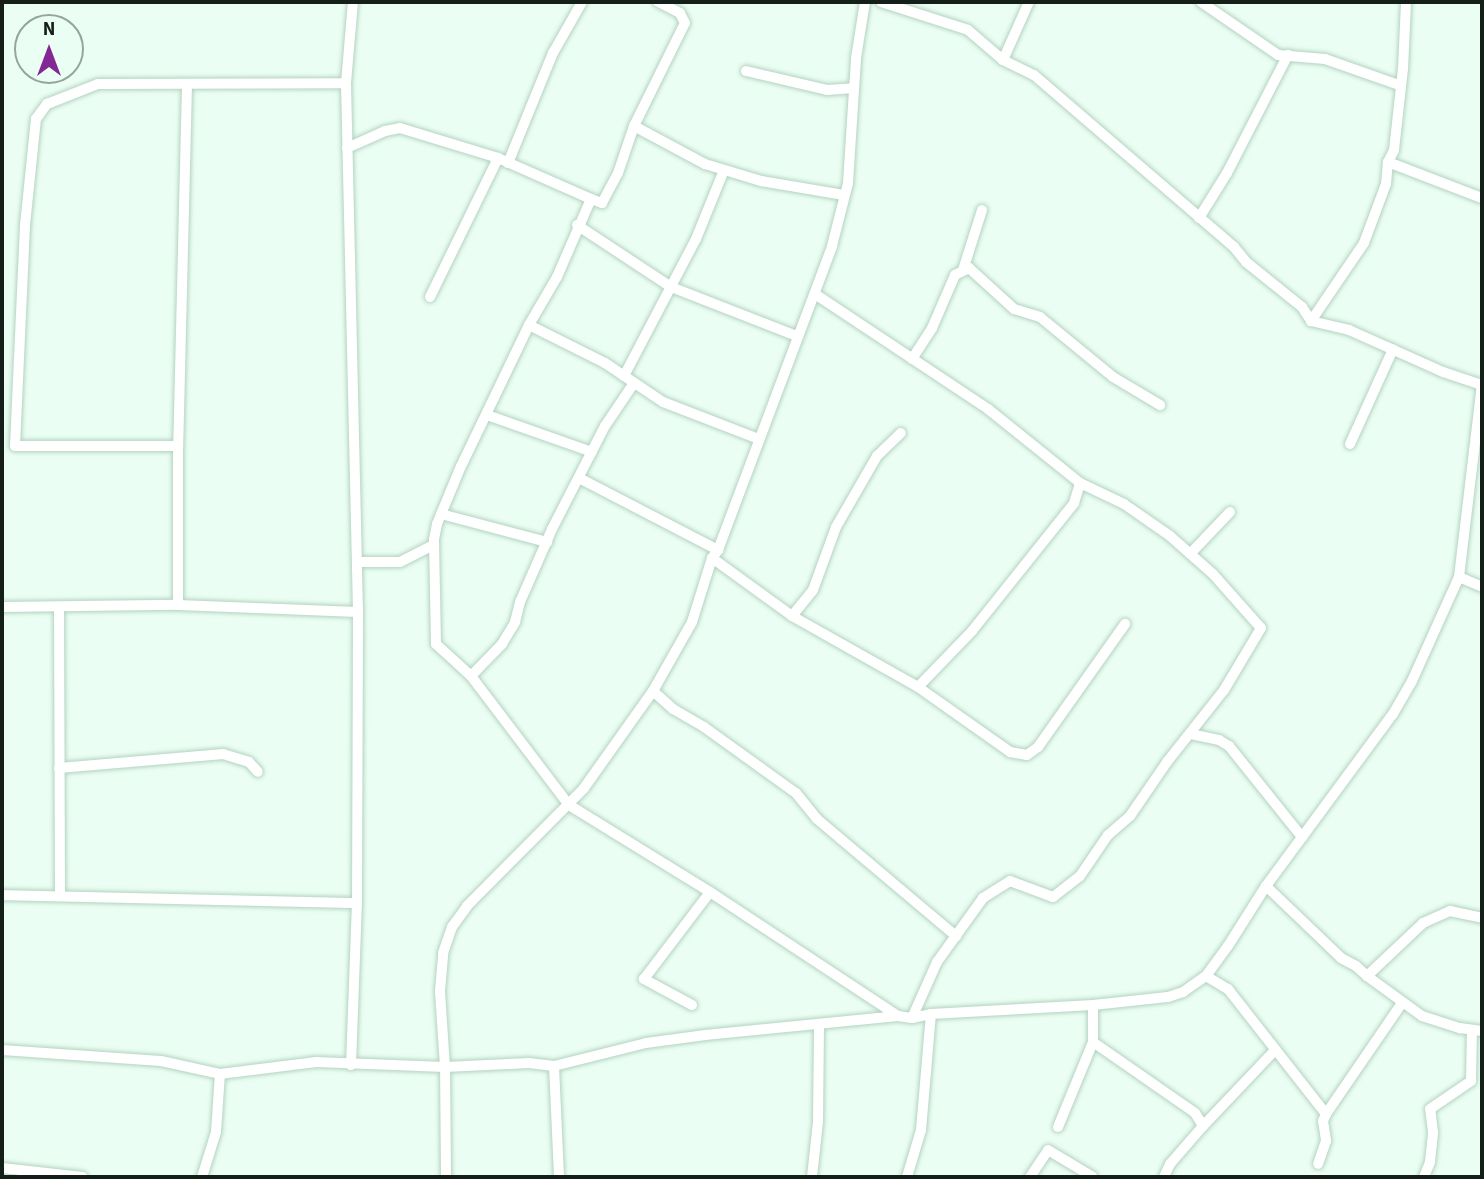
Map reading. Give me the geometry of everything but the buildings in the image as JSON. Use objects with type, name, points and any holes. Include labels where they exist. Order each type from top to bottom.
[{"type":"street","points":[[351,1065],[357,903],[358,612],[345,83],[353,2]]},
{"type":"street","points":[[430,297],[503,160],[553,53],[582,2]]},
{"type":"street","points":[[347,148],[385,131],[400,128],[503,160],[602,203],[618,173],[635,126],[685,23],[680,13],[658,2]]},
{"type":"street","points":[[446,1177],[445,1067],[440,991],[443,953],[452,927],[467,906],[569,805],[653,691],[692,622],[715,554],[832,246],[848,183],[854,88],[866,2]]},
{"type":"street","points":[[2,1050],[162,1061],[220,1074],[316,1062],[445,1067],[529,1063],[554,1066],[646,1043],[898,1016],[912,1018],[931,1014],[1093,1005],[1168,997],[1183,992],[1206,976],[1266,886],[1393,714],[1412,681],[1459,577],[1482,385],[1443,372],[1349,330],[1311,321],[1302,307],[1043,82],[1003,60],[968,30],[881,2]]},
{"type":"street","points":[[1003,60],[1029,2]]},
{"type":"street","points":[[1200,2],[1278,55],[1325,59],[1399,85]]},
{"type":"street","points":[[1311,321],[1364,243],[1386,184],[1388,162],[1394,149],[1406,2]]},
{"type":"street","points":[[1199,218],[1227,173],[1288,55]]},
{"type":"street","points":[[746,71],[827,90],[854,88]]},
{"type":"street","points":[[15,446],[25,225],[36,119],[47,104],[98,84],[187,85],[225,81],[345,83]]},
{"type":"street","points":[[178,605],[178,446],[187,85]]},
{"type":"street","points":[[635,126],[666,145],[724,170],[761,181],[844,195]]},
{"type":"street","points":[[1388,162],[1482,198]]},
{"type":"street","points":[[624,376],[696,239],[724,170]]},
{"type":"street","points":[[591,199],[577,225],[557,277],[529,325],[461,466],[442,514],[434,545],[436,644],[471,676],[569,805],[710,892],[898,1016]]},
{"type":"street","points":[[962,270],[982,210]]},
{"type":"street","points":[[577,225],[671,286],[797,336]]},
{"type":"street","points":[[912,359],[932,328],[956,275],[970,268],[1014,309],[1040,317],[1081,354],[1160,405]]},
{"type":"street","points":[[815,294],[988,409],[1080,483],[1124,504],[1190,554],[1249,612],[1261,628],[1224,690],[1130,816],[1108,835],[1080,876],[1053,897],[1010,881],[1001,884],[983,898],[937,962],[912,1018]]},
{"type":"street","points":[[529,325],[605,363],[663,402],[759,439]]},
{"type":"street","points":[[1350,444],[1393,349]]},
{"type":"street","points":[[471,676],[502,644],[547,542],[592,452],[634,383]]},
{"type":"street","points":[[487,415],[592,452]]},
{"type":"street","points":[[792,616],[813,590],[836,527],[877,456],[901,432]]},
{"type":"street","points":[[2,447],[178,446]]},
{"type":"street","points":[[579,478],[715,554],[792,616],[918,687],[1010,752],[1027,755],[1038,747],[1125,624]]},
{"type":"street","points":[[918,687],[972,631],[1074,503],[1080,483]]},
{"type":"street","points":[[1190,554],[1230,512]]},
{"type":"street","points":[[442,514],[547,542]]},
{"type":"street","points":[[357,562],[400,562],[434,545]]},
{"type":"street","points":[[1459,577],[1482,587]]},
{"type":"street","points":[[2,607],[178,605],[358,612]]},
{"type":"street","points":[[59,607],[60,895]]},
{"type":"street","points":[[653,691],[673,709],[704,727],[796,793],[817,819],[956,936]]},
{"type":"street","points":[[1191,734],[1219,740],[1229,746],[1302,837]]},
{"type":"street","points":[[59,768],[223,754],[249,762],[258,772]]},
{"type":"street","points":[[1266,886],[1340,958],[1402,1003],[1422,1016],[1477,1031],[1471,1082],[1430,1109],[1433,1132],[1424,1177]]},
{"type":"street","points":[[692,1005],[644,979],[710,892]]},
{"type":"street","points":[[2,895],[357,903]]},
{"type":"street","points":[[1367,976],[1423,923],[1450,911],[1482,919]]},
{"type":"street","points":[[1206,976],[1228,989],[1326,1114]]},
{"type":"street","points":[[1318,1164],[1326,1141],[1323,1121],[1326,1114],[1402,1003]]},
{"type":"street","points":[[1058,1127],[1093,1042],[1093,1005]]},
{"type":"street","points":[[907,1177],[921,1130],[931,1014]]},
{"type":"street","points":[[812,1177],[818,1122],[819,1025]]},
{"type":"street","points":[[1093,1042],[1195,1113],[1203,1126]]},
{"type":"street","points":[[1164,1177],[1170,1164],[1203,1126],[1275,1050]]},
{"type":"street","points":[[554,1066],[559,1177]]},
{"type":"street","points":[[202,1177],[216,1132],[220,1074]]},
{"type":"street","points":[[1030,1177],[1048,1150],[1093,1177]]},
{"type":"street","points":[[2,1168],[83,1177]]}]
